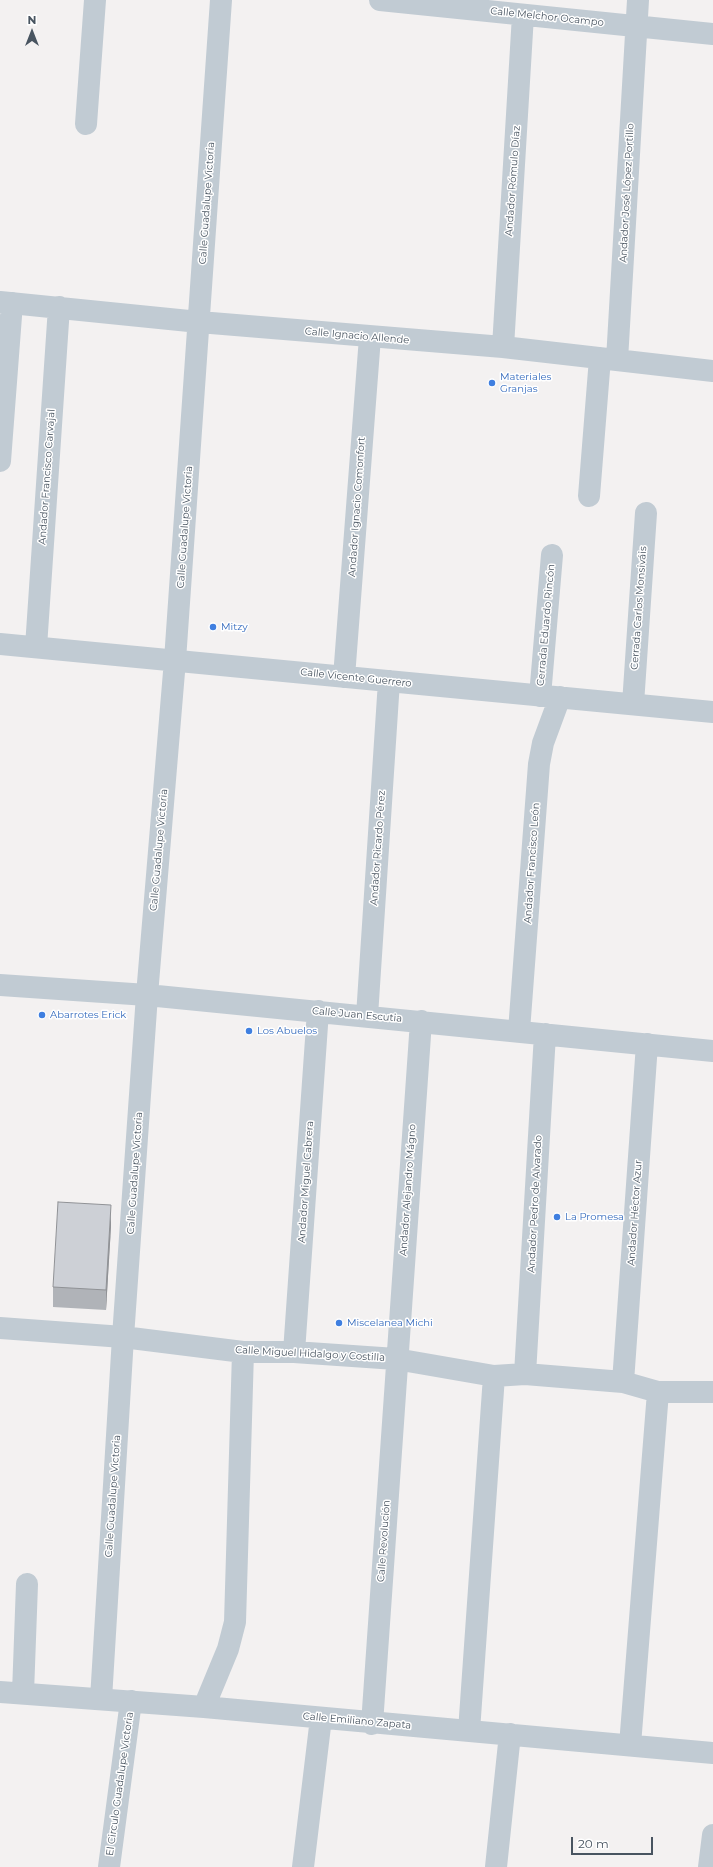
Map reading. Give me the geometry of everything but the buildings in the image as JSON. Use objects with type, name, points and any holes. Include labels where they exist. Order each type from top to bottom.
[{"type":"street","points":[[86,124],[96,0]]},
{"type":"street","name":"Calle Guadalupe Victoria","points":[[100,1699],[147,995],[175,660],[220,0]]},
{"type":"street","name":"Andador José López Portillo","points":[[589,496],[609,359],[638,0]]},
{"type":"street","name":"Calle Melchor Ocampo","points":[[390,1],[713,34]]},
{"type":"street","name":"Andador Rómulo Díaz","points":[[503,347],[523,15]]},
{"type":"street","points":[[0,461],[6,302]]},
{"type":"street","name":"Calle Ignacio Allende","points":[[6,302],[199,322],[503,347],[713,371]]},
{"type":"street","name":"Andador Francisco Carvajal","points":[[36,647],[59,307]]},
{"type":"street","name":"Andador Ignacio Comonfort","points":[[344,677],[370,337]]},
{"type":"street","name":"Cerrada Carlos Monsiváis","points":[[633,704],[646,513]]},
{"type":"street","name":"Cerrada Eduardo Rincón","points":[[550,696],[552,555]]},
{"type":"street","name":"Calle Vicente Guerrero","points":[[0,644],[713,712]]},
{"type":"street","name":"Andador Ricardo Pérez","points":[[367,1016],[389,681]]},
{"type":"street","name":"Andador Francisco León","points":[[519,1032],[539,764],[550,696]]},
{"type":"street","name":"Calle Juan Escutia","points":[[0,986],[147,995],[713,1051]]},
{"type":"street","name":"Andador Miguel Cabrera","points":[[294,1352],[318,1011]]},
{"type":"street","name":"Andador Alejandro Mágno","points":[[396,1359],[421,1021]]},
{"type":"street","name":"Andador Pedro de Alvarado","points":[[525,1374],[545,1034]]},
{"type":"street","name":"Andador Héctor Azur","points":[[623,1382],[646,1044]]},
{"type":"street","name":"Calle Miguel Hidalgo y Costilla","points":[[0,1328],[123,1337],[243,1352],[294,1352],[396,1359],[494,1376],[525,1374],[623,1382],[658,1392],[713,1392]]},
{"type":"street","points":[[204,1707],[228,1649],[235,1622],[243,1352]]},
{"type":"street","name":"Calle Revolución","points":[[372,1724],[396,1359]]},
{"type":"street","points":[[468,1731],[494,1376]]},
{"type":"street","points":[[630,1745],[658,1392]]},
{"type":"street","points":[[23,1693],[27,1584]]},
{"type":"street","name":"Calle Emiliano Zapata","points":[[0,1692],[204,1707],[372,1724],[510,1734],[713,1753]]},
{"type":"street","name":"El Circulo Guadalupe Victoria","points":[[109,1867],[131,1702]]},
{"type":"street","points":[[303,1867],[321,1718]]},
{"type":"street","points":[[496,1867],[510,1734]]},
{"type":"street","points":[[709,1867],[713,1835]]},
{"type":"place","name":"Materiales Granjas","points":[[492,383]]},
{"type":"place","name":"Mitzy","points":[[213,627]]},
{"type":"place","name":"Abarrotes Erick","points":[[42,1015]]},
{"type":"place","name":"Los Abuelos","points":[[249,1031]]},
{"type":"place","name":"La Promesa","points":[[557,1217]]},
{"type":"place","name":"Miscelanea Michi","points":[[339,1323]]}]
